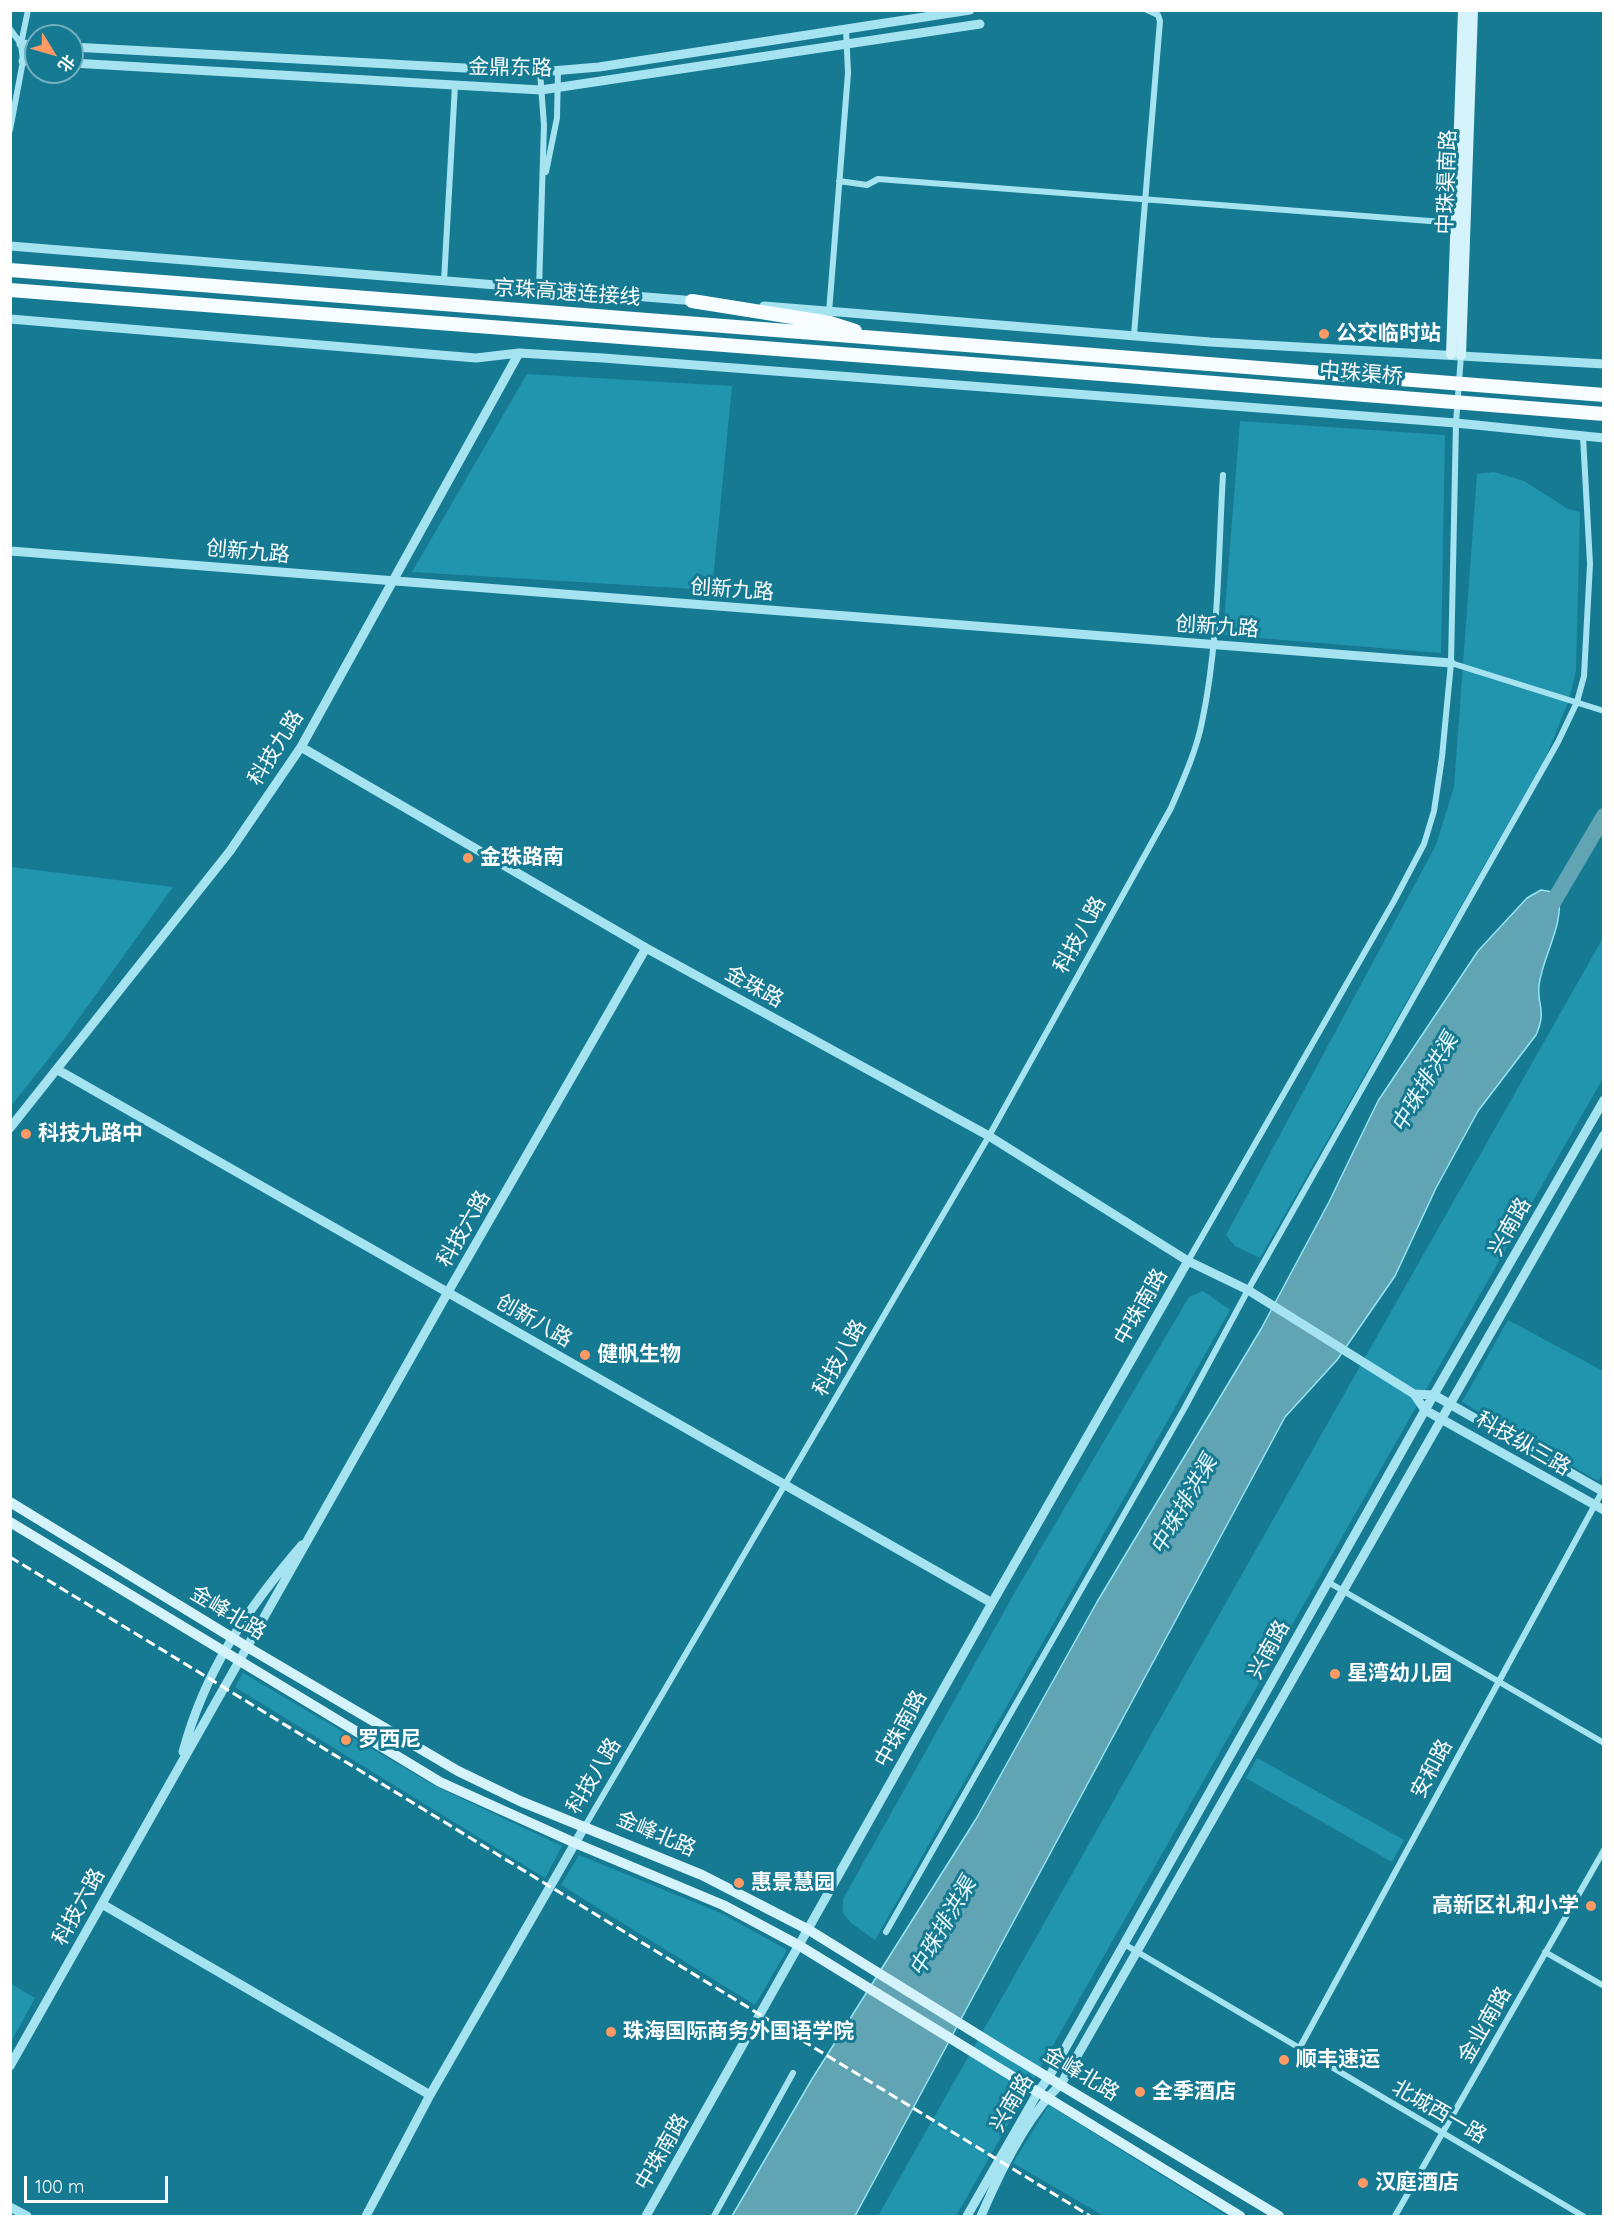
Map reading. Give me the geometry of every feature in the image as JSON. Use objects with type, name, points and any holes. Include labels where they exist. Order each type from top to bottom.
[{"type":"highway","name":"京珠高速连接线","points":[[10,270],[1119,357]]},
{"type":"highway","name":"京珠高速连接线","points":[[10,290],[1114,375]]},
{"type":"highway","points":[[692,301],[830,324],[883,339]]},
{"type":"highway","name":"中珠渠桥","points":[[1119,357],[1604,395]]},
{"type":"highway","name":"中珠渠桥","points":[[1114,375],[1604,414]]},
{"type":"main road","name":"中珠渠南路","points":[[1456,354],[1456,224],[1463,10]]},
{"type":"main road","name":"中珠渠南路","points":[[1456,354],[1473,10]]},
{"type":"main road","name":"金峰北路","points":[[10,1502],[249,1648],[458,1771],[520,1801],[702,1875],[809,1930],[1279,2217]]},
{"type":"main road","name":"金峰北路","points":[[10,1522],[440,1782],[575,1843],[723,1905],[800,1946],[1240,2217]]},
{"type":"street","points":[[10,130],[23,61],[21,44],[28,10]]},
{"type":"street","name":"金鼎东路","points":[[84,48],[540,72],[599,67],[970,10]]},
{"type":"street","points":[[1134,335],[1160,21],[1158,15],[1147,10]]},
{"type":"street","name":"金鼎东路","points":[[84,64],[541,90],[980,24]]},
{"type":"street","points":[[829,312],[848,74],[846,29]]},
{"type":"street","points":[[11,30],[21,44]]},
{"type":"street","points":[[543,188],[557,118],[558,70]]},
{"type":"street","points":[[539,289],[544,124],[540,72]]},
{"type":"street","points":[[444,281],[454,85]]},
{"type":"street","points":[[839,181],[867,185],[878,178],[1456,224]]},
{"type":"street","points":[[10,246],[1134,335],[1604,364]]},
{"type":"street","points":[[10,319],[476,358],[519,353],[1456,423],[1600,438]]},
{"type":"street","name":"科技九路","points":[[10,1128],[230,851],[301,747],[519,353]]},
{"type":"street","points":[[1188,1261],[1424,844],[1434,811],[1451,663],[1456,354]]},
{"type":"street","points":[[886,1932],[1184,1409],[1248,1290],[1558,742],[1577,702],[1584,676],[1590,564],[1583,436]]},
{"type":"street","name":"科技八路","points":[[366,2217],[430,2095],[988,1136],[1171,808],[1191,763],[1202,722],[1212,645],[1223,476]]},
{"type":"street","name":"创新九路","points":[[10,551],[1451,663]]},
{"type":"street","points":[[1451,663],[1604,711]]},
{"type":"street","name":"金珠路","points":[[301,747],[646,948],[988,1136],[1188,1261],[1248,1290],[1414,1394]]},
{"type":"street","name":"科技六路","points":[[10,2066],[180,1765],[249,1648],[448,1292],[646,948]]},
{"type":"street","name":"创新八路","points":[[58,1070],[992,1603]]},
{"type":"street","name":"兴南路","points":[[981,2217],[1049,2077],[1425,1410],[1604,1100]]},
{"type":"street","name":"兴南路","points":[[967,2217],[1042,2095],[1061,2084],[1345,1592],[1449,1403],[1604,1135]]},
{"type":"street","name":"中珠南路","points":[[646,2217],[992,1603],[1188,1261]]},
{"type":"street","points":[[1414,1394],[1434,1395]]},
{"type":"street","points":[[1414,1394],[1425,1410]]},
{"type":"street","name":"科技纵三路","points":[[1434,1395],[1603,1491]]},
{"type":"street","name":"科技纵三路","points":[[1425,1410],[1604,1510]]},
{"type":"street","name":"安和路","points":[[1299,2049],[1593,1504],[1603,1491]]},
{"type":"street","name":"科技六路","points":[[180,1765],[192,1718],[231,1637],[260,1594],[315,1530]]},
{"type":"street","points":[[1328,1582],[1604,1743]]},
{"type":"street","name":"金业南路","points":[[1395,2217],[1604,1850]]},
{"type":"street","points":[[102,1904],[430,2095]]},
{"type":"street","name":"北城西一路","points":[[1124,1944],[1583,2217]]},
{"type":"street","points":[[1545,1953],[1604,1986]]},
{"type":"street","points":[[714,2217],[793,2073]]},
{"type":"street","points":[[10,2207],[27,2217]]},
{"type":"shaded area","points":[[527,374],[732,386],[712,590],[412,572]]},
{"type":"shaded area","points":[[1240,421],[1445,435],[1441,653],[1223,635]]},
{"type":"shaded area","points":[[1494,472],[1524,481],[1568,509],[1580,512],[1576,670],[1569,700],[1546,757],[1260,1258],[1235,1246],[1226,1235],[1436,845],[1454,787],[1477,474]]},
{"type":"shaded area","points":[[11,867],[173,887],[64,1039],[11,1106]]},
{"type":"shaded area","points":[[1603,938],[1603,1078],[956,2216],[878,2216]]},
{"type":"shaded area","points":[[1203,1291],[1230,1310],[875,1940],[851,1923],[843,1913],[843,1899],[1015,1592],[1189,1297]]},
{"type":"shaded area","points":[[1508,1320],[1603,1371],[1604,1474],[1598,1481],[1462,1402]]},
{"type":"shaded area","points":[[243,1673],[435,1786],[562,1846],[545,1878],[235,1687]]},
{"type":"shaded area","points":[[1257,1758],[1404,1840],[1392,1862],[1246,1778]]},
{"type":"shaded area","points":[[579,1855],[723,1914],[787,1950],[755,2005],[561,1885]]},
{"type":"shaded area","points":[[11,1984],[35,1998],[11,2042]]},
{"type":"shaded area","points":[[1049,2105],[1227,2216],[1104,2216],[1013,2163]]},
{"type":"water","points":[[1541,890],[1558,893],[1559,917],[1541,973],[1539,992],[1541,1020],[1536,1035],[1478,1111],[1436,1188],[1395,1276],[1337,1360],[1285,1417],[855,2216],[732,2216],[812,2079],[976,1819],[1097,1602],[1261,1329],[1329,1202],[1378,1101],[1478,951],[1527,898]]},
{"type":"waterway","name":"中珠排洪渠","points":[[1548,911],[1604,816]]},
{"type":"railway","points":[[10,1557],[1090,2216]]},
{"type":"place","name":"公交临时站","points":[[1324,334]]},
{"type":"place","name":"金珠路南","points":[[468,858]]},
{"type":"place","name":"科技九路中","points":[[26,1134]]},
{"type":"place","name":"健帆生物","points":[[585,1355]]},
{"type":"place","name":"星湾幼儿园","points":[[1335,1674]]},
{"type":"place","name":"罗西尼","points":[[346,1740]]},
{"type":"place","name":"惠景慧园","points":[[739,1883]]},
{"type":"place","name":"高新区礼和小学","points":[[1591,1906]]},
{"type":"place","name":"珠海国际商务外国语学院","points":[[611,2032]]},
{"type":"place","name":"顺丰速运","points":[[1284,2060]]},
{"type":"place","name":"全季酒店","points":[[1140,2092]]},
{"type":"place","name":"汉庭酒店","points":[[1363,2183]]}]
